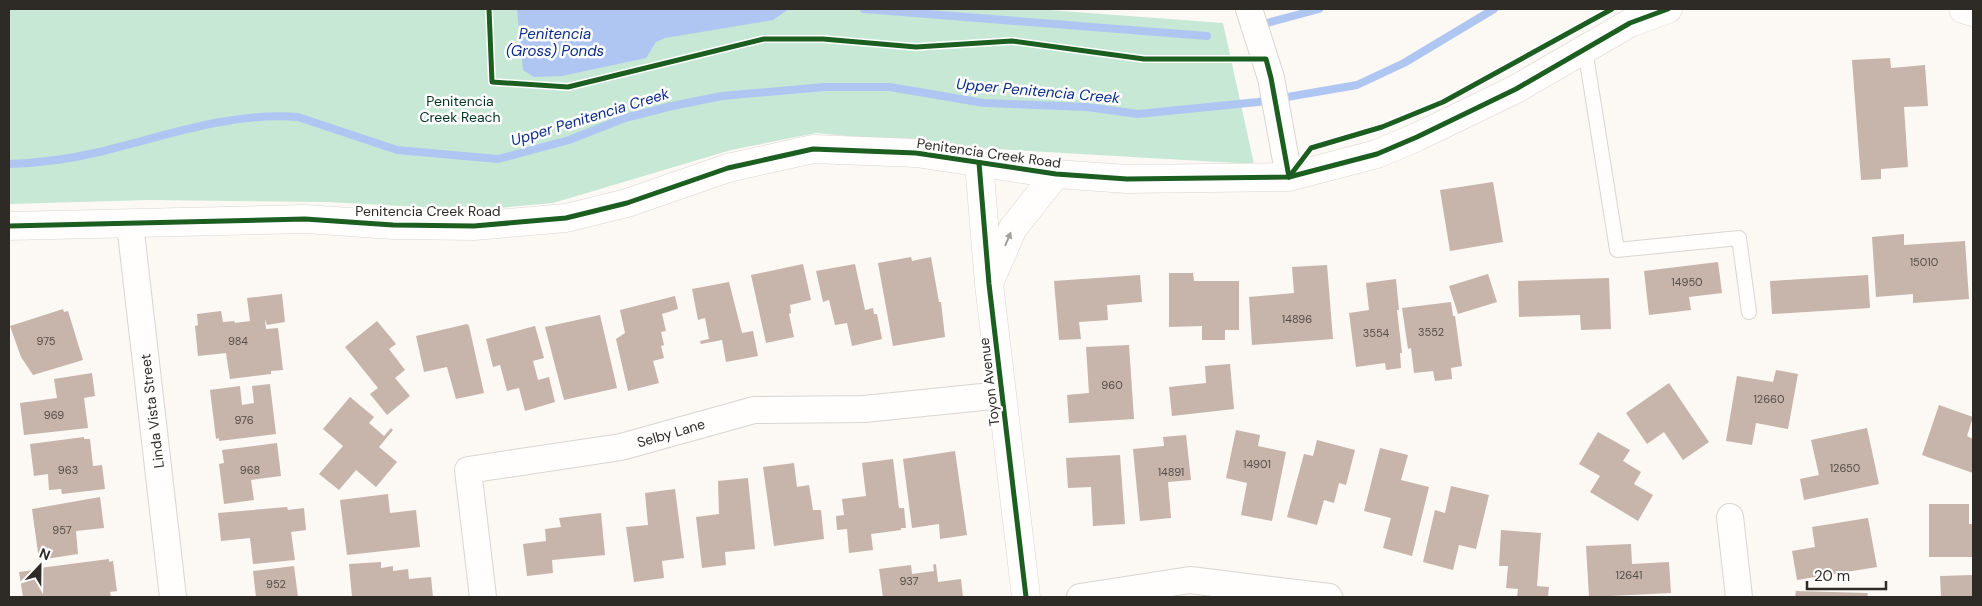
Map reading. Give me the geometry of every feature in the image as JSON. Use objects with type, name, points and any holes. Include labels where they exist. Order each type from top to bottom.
[{"type":"street","points":[[1249,9],[1271,78],[1289,177]]},
{"type":"street","name":"Penitencia Creek Road","points":[[9,226],[305,220],[393,225],[474,226],[566,218],[627,203],[728,168],[813,149],[916,153],[1056,174],[1127,179],[1289,177],[1377,154],[1417,138],[1516,89],[1630,22],[1668,9]]},
{"type":"street","points":[[1963,9],[1973,12]]},
{"type":"street","name":"Toyon Avenue","points":[[979,163],[989,284],[1026,597]]},
{"type":"street","points":[[989,284],[1013,228],[1056,174]]},
{"type":"street","name":"Linda Vista Street","points":[[130,224],[173,597]]},
{"type":"street","name":"Selby Lane","points":[[483,597],[468,470],[621,447],[754,410],[864,409],[1002,395]]},
{"type":"street","points":[[1730,517],[1739,597]]},
{"type":"street","points":[[1080,597],[1190,580],[1329,597]]},
{"type":"lane","points":[[1585,49],[1617,250],[1740,238],[1749,312]]},
{"type":"green space","name":"Penitencia Creek Reach","points":[[9,9],[1035,9],[1223,23],[1254,164],[977,148],[816,133],[731,150],[553,203],[476,210],[327,202],[150,200],[9,204]]},
{"type":"water","name":"Penitencia (Gross) Ponds","points":[[517,9],[789,9],[773,20],[665,38],[656,42],[646,58],[562,76],[534,77],[523,70]]},
{"type":"building","points":[[1890,58],[1891,68],[1925,65],[1928,106],[1904,107],[1908,167],[1881,169],[1881,179],[1861,180],[1852,60]]},
{"type":"building","points":[[1493,182],[1503,242],[1450,251],[1440,190]]},
{"type":"building","points":[[1904,234],[1904,245],[1965,241],[1969,299],[1913,303],[1913,294],[1876,297],[1872,237]]},
{"type":"building","points":[[911,257],[912,261],[931,257],[939,302],[941,302],[945,337],[893,346],[878,263]]},
{"type":"building","points":[[1718,262],[1722,293],[1689,297],[1691,310],[1649,315],[1644,271]]},
{"type":"building","points":[[803,264],[811,300],[790,305],[791,313],[789,314],[794,337],[766,343],[751,275]]},
{"type":"building","points":[[855,264],[865,310],[873,308],[874,314],[877,314],[882,339],[852,346],[847,323],[835,325],[829,300],[823,302],[816,271]]},
{"type":"building","points":[[1327,265],[1333,339],[1252,345],[1249,297],[1294,293],[1292,267]]},
{"type":"building","points":[[1169,273],[1193,273],[1194,281],[1239,281],[1239,330],[1225,330],[1225,340],[1202,340],[1202,326],[1169,327]]},
{"type":"building","points":[[1488,274],[1497,302],[1458,314],[1449,286]]},
{"type":"building","points":[[1140,275],[1142,302],[1107,305],[1108,320],[1079,322],[1081,339],[1059,340],[1054,281]]},
{"type":"building","points":[[1868,275],[1870,308],[1772,314],[1770,281]]},
{"type":"building","points":[[1609,278],[1611,329],[1581,330],[1580,315],[1519,317],[1518,281]]},
{"type":"building","points":[[1396,279],[1399,310],[1397,310],[1402,353],[1400,353],[1401,368],[1386,370],[1385,363],[1356,367],[1349,313],[1369,310],[1366,283]]},
{"type":"building","points":[[729,282],[742,333],[753,331],[758,356],[726,362],[722,340],[701,344],[700,341],[709,339],[705,318],[698,320],[692,289]]},
{"type":"building","points":[[282,294],[285,322],[267,325],[265,319],[266,329],[278,328],[283,370],[271,371],[271,374],[230,379],[226,353],[198,356],[195,326],[198,325],[197,314],[221,311],[223,322],[250,321],[247,298]]},
{"type":"building","points":[[675,296],[678,309],[662,314],[666,331],[661,332],[664,345],[661,346],[664,358],[653,361],[659,383],[628,391],[616,339],[625,333],[620,310]]},
{"type":"building","points":[[1451,302],[1453,316],[1455,316],[1462,366],[1451,368],[1452,379],[1435,381],[1433,371],[1414,373],[1411,348],[1408,349],[1402,308]]},
{"type":"building","points":[[63,309],[64,312],[68,311],[83,360],[33,375],[21,357],[10,326]]},
{"type":"building","points":[[600,315],[617,388],[564,400],[545,327]]},
{"type":"building","points":[[377,321],[396,344],[389,349],[405,370],[395,378],[410,396],[387,415],[370,394],[378,388],[345,347]]},
{"type":"building","points":[[467,324],[484,393],[456,399],[447,367],[424,372],[416,336]]},
{"type":"building","points":[[535,326],[544,358],[533,361],[538,380],[549,377],[555,402],[525,411],[519,388],[507,391],[500,365],[493,367],[486,339]]},
{"type":"building","points":[[1129,345],[1134,419],[1069,423],[1067,395],[1089,393],[1086,347]]},
{"type":"building","points":[[1230,364],[1234,409],[1172,416],[1169,387],[1206,383],[1205,366]]},
{"type":"building","points":[[1776,370],[1798,374],[1788,429],[1756,423],[1752,445],[1726,441],[1737,376],[1773,382]]},
{"type":"building","points":[[92,373],[95,396],[84,398],[88,428],[24,435],[20,403],[57,398],[54,379]]},
{"type":"building","points":[[1669,383],[1709,442],[1683,460],[1664,432],[1647,444],[1626,413]]},
{"type":"building","points":[[270,384],[276,434],[219,441],[219,438],[216,439],[210,390],[240,386],[242,405],[254,403],[252,386]]},
{"type":"building","points":[[350,397],[374,417],[369,423],[384,436],[391,428],[393,430],[379,447],[397,462],[376,487],[356,470],[339,490],[319,474],[343,446],[323,429]]},
{"type":"building","points":[[1939,405],[1973,417],[1967,436],[1973,439],[1973,473],[1922,455]]},
{"type":"building","points":[[1867,428],[1879,484],[1804,500],[1800,479],[1819,475],[1811,440]]},
{"type":"building","points":[[1236,430],[1260,435],[1258,446],[1286,452],[1272,521],[1241,515],[1247,483],[1226,478]]},
{"type":"building","points":[[1598,432],[1630,450],[1623,461],[1641,472],[1634,484],[1653,495],[1638,521],[1590,492],[1600,476],[1579,464]]},
{"type":"building","points":[[1186,435],[1191,480],[1168,482],[1171,518],[1140,521],[1133,449],[1164,446],[1163,437]]},
{"type":"building","points":[[84,437],[84,439],[90,439],[93,466],[102,465],[105,489],[62,494],[61,489],[49,490],[48,474],[34,476],[30,444]]},
{"type":"building","points":[[1317,440],[1355,450],[1346,485],[1339,483],[1334,503],[1324,500],[1317,525],[1287,517],[1304,454],[1313,456]]},
{"type":"building","points":[[277,443],[281,476],[251,480],[254,500],[224,504],[219,464],[224,463],[222,450]]},
{"type":"building","points":[[1380,448],[1408,455],[1401,480],[1429,487],[1412,556],[1383,548],[1391,518],[1364,511]]},
{"type":"building","points":[[955,451],[967,535],[940,539],[939,524],[912,528],[903,459]]},
{"type":"building","points":[[1120,455],[1125,524],[1093,526],[1091,487],[1068,488],[1066,458]]},
{"type":"building","points":[[893,459],[899,508],[904,508],[906,528],[871,534],[873,550],[849,553],[847,529],[837,530],[836,516],[844,515],[842,499],[866,496],[862,463]]},
{"type":"building","points":[[794,463],[797,487],[809,485],[813,510],[821,510],[824,539],[774,546],[763,467]]},
{"type":"building","points":[[748,478],[755,549],[725,552],[726,565],[702,568],[696,517],[719,514],[718,481]]},
{"type":"building","points":[[1451,486],[1489,495],[1476,549],[1459,545],[1453,570],[1423,562],[1435,510],[1445,513]]},
{"type":"building","points":[[675,489],[684,558],[662,561],[664,578],[634,582],[626,527],[648,525],[645,493]]},
{"type":"building","points":[[388,494],[390,513],[416,510],[420,547],[347,555],[340,500]]},
{"type":"building","points":[[100,497],[104,528],[76,531],[78,554],[39,560],[32,509]]},
{"type":"building","points":[[1929,504],[1969,504],[1969,524],[1973,524],[1973,557],[1929,557]]},
{"type":"building","points":[[287,507],[288,510],[304,508],[306,530],[291,532],[295,560],[253,564],[250,538],[221,541],[218,513]]},
{"type":"building","points":[[601,513],[605,555],[552,560],[553,573],[527,576],[523,544],[546,541],[545,529],[561,527],[559,518]]},
{"type":"building","points":[[1868,518],[1877,567],[1797,580],[1792,551],[1815,547],[1812,527]]},
{"type":"building","points":[[1501,530],[1541,533],[1537,586],[1549,587],[1548,597],[1517,597],[1518,589],[1506,588],[1508,566],[1499,566]]},
{"type":"building","points":[[1631,544],[1632,564],[1669,562],[1671,593],[1589,597],[1586,546]]},
{"type":"building","points":[[109,559],[109,562],[113,561],[117,591],[110,592],[111,597],[23,597],[19,572]]},
{"type":"building","points":[[381,562],[381,568],[393,566],[393,571],[408,569],[409,579],[431,577],[433,597],[352,597],[349,564]]},
{"type":"building","points":[[936,564],[938,582],[961,579],[963,597],[883,597],[879,569],[911,565],[912,574],[934,571],[933,565]]},
{"type":"building","points":[[294,566],[298,597],[256,597],[253,571]]},
{"type":"building","points":[[1973,575],[1973,597],[1941,597],[1940,576]]},
{"type":"building","points":[[1796,591],[1868,593],[1867,597],[1795,597]]},
{"type":"waterway","points":[[864,9],[1207,36]]},
{"type":"waterway","points":[[1267,23],[1319,9]]},
{"type":"waterway","name":"Upper Penitencia Creek","points":[[9,164],[77,157],[197,127],[247,118],[272,116],[298,117],[397,150],[498,159],[569,140],[625,118],[672,106],[722,96],[824,87],[890,87],[984,103],[1087,107],[1138,114],[1258,102],[1357,85],[1404,63],[1494,9]]},
{"type":"cycle path","points":[[489,9],[492,82],[568,87],[764,39],[823,39],[916,47],[1012,41],[1144,59],[1266,59],[1289,177]]},
{"type":"cycle path","points":[[1289,177],[1311,148],[1382,127],[1443,102],[1612,9]]},
{"type":"cycle path","points":[[9,226],[305,219],[393,225],[474,226],[566,218],[627,203],[728,168],[813,149],[916,153],[1056,174],[1127,179],[1289,177],[1377,154],[1417,137],[1516,89],[1630,23],[1668,9]]},
{"type":"cycle path","points":[[979,163],[989,284],[1026,597]]}]
